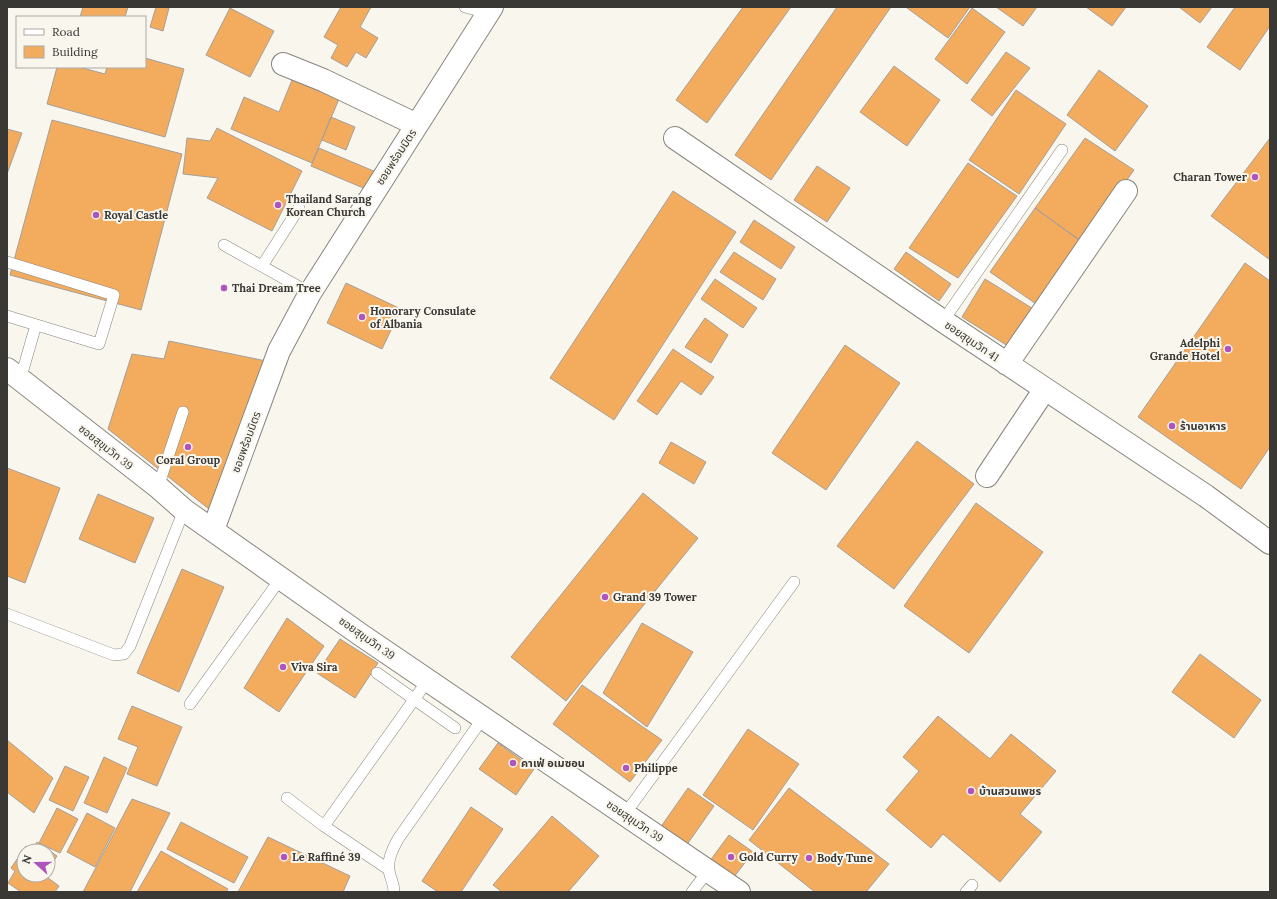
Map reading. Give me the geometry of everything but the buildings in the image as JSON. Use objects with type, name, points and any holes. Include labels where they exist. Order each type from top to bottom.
[{"type":"street","name":"ซอยพร้อมมิตร","points":[[213,530],[279,351],[310,293],[490,10]]},
{"type":"street","points":[[284,64],[323,80],[417,125]]},
{"type":"street","name":"ซอยสุขุมวิท 41","points":[[675,138],[943,321],[1206,496],[1270,543]]},
{"type":"street","points":[[1007,364],[1126,191]]},
{"type":"street","name":"ซอยสุขุมวิท 39","points":[[14,374],[158,487],[184,510],[483,718],[739,892]]},
{"type":"street","points":[[987,476],[1045,389]]},
{"type":"lane","points":[[465,7],[490,10]]},
{"type":"lane","points":[[943,321],[1062,150]]},
{"type":"lane","points":[[262,266],[299,208]]},
{"type":"lane","points":[[224,245],[310,293]]},
{"type":"lane","points":[[7,262],[114,295],[99,344],[7,316]]},
{"type":"lane","points":[[14,374],[36,325]]},
{"type":"lane","points":[[158,487],[183,412]]},
{"type":"lane","points":[[7,614],[114,655],[124,654],[130,646],[184,510]]},
{"type":"lane","points":[[190,704],[281,578]]},
{"type":"lane","points":[[625,814],[794,582]]},
{"type":"lane","points":[[377,673],[455,728]]},
{"type":"lane","points":[[324,826],[428,680]]},
{"type":"lane","points":[[394,892],[394,884],[388,869],[390,855],[398,839],[483,718]]},
{"type":"lane","points":[[287,798],[324,826],[388,869]]},
{"type":"lane","points":[[692,892],[708,871]]},
{"type":"place","name":"Charan Tower","points":[[1255,177]]},
{"type":"place","name":"Thailand Sarang Korean Church","points":[[278,205]]},
{"type":"place","name":"Royal Castle","points":[[96,215]]},
{"type":"place","name":"Thai Dream Tree","points":[[224,288]]},
{"type":"place","name":"Honorary Consulate of Albania","points":[[362,317]]},
{"type":"place","name":"Adelphi Grande Hotel","points":[[1228,349]]},
{"type":"place","name":"ร้านอาหาร","points":[[1172,426]]},
{"type":"place","name":"Coral Group","points":[[188,447]]},
{"type":"place","name":"Grand 39 Tower","points":[[605,597]]},
{"type":"place","name":"Viva Sira","points":[[283,667]]},
{"type":"place","name":"คาเฟ่ อเมซอน","points":[[513,763]]},
{"type":"place","name":"Philippe","points":[[626,768]]},
{"type":"place","name":"บ้านสวนเพชร","points":[[971,791]]},
{"type":"place","name":"Le Raffiné 39","points":[[284,857]]},
{"type":"place","name":"Gold Curry","points":[[731,857]]},
{"type":"place","name":"Body Tune","points":[[809,858]]}]
